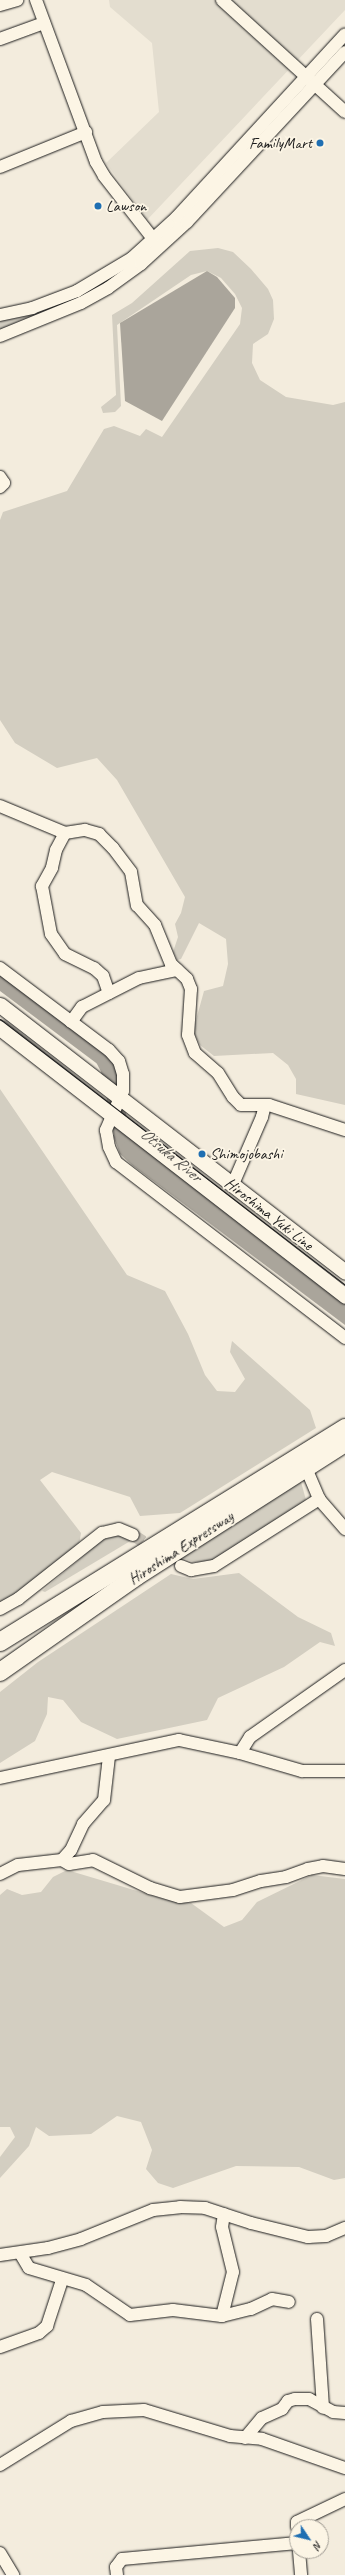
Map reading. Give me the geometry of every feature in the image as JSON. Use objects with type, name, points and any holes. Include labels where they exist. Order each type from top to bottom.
[{"type":"highway","name":"Hiroshima Expressway","points":[[0,1673],[280,1476],[345,1428]]},
{"type":"highway","name":"Hiroshima Expressway","points":[[56,1606],[280,1476],[345,1443]]},
{"type":"highway","points":[[0,1636],[56,1606]]},
{"type":"highway","points":[[0,1642],[56,1606]]},
{"type":"main road","name":"Hiroshima Yuki Line","points":[[0,1005],[99,1083],[123,1097],[345,1272]]},
{"type":"main road","name":"Hiroshima Yuki Line","points":[[0,1028],[109,1116],[133,1131],[345,1296]]},
{"type":"street","points":[[0,5],[17,0]]},
{"type":"street","points":[[36,0],[104,176],[154,240]]},
{"type":"street","points":[[222,0],[310,82],[345,112]]},
{"type":"street","points":[[0,39],[44,23]]},
{"type":"street","points":[[0,336],[81,303],[108,288],[141,264],[187,222],[310,82],[345,34]]},
{"type":"street","points":[[0,315],[32,308],[77,291],[107,275],[154,240],[310,82],[345,52]]},
{"type":"street","points":[[0,167],[86,132]]},
{"type":"street","points":[[0,477],[4,483],[0,486]]},
{"type":"street","points":[[0,806],[65,834],[85,830],[99,834],[113,848],[131,872],[137,905],[155,925],[171,964],[187,979],[192,989],[188,1035],[196,1053],[218,1073],[233,1097],[241,1105],[265,1105],[345,1130]]},
{"type":"street","points":[[65,834],[56,850],[52,868],[42,886],[51,934],[65,954],[94,968],[103,976],[109,993]]},
{"type":"street","points":[[0,968],[109,1050],[119,1061],[123,1074],[123,1097],[109,1116],[106,1130],[109,1147],[116,1162],[344,1335]]},
{"type":"street","points":[[71,1022],[82,1007],[139,978],[178,970]]},
{"type":"street","points":[[233,1184],[262,1117],[265,1105]]},
{"type":"street","points":[[309,1475],[319,1499],[345,1529]]},
{"type":"street","points":[[181,1566],[191,1570],[214,1566],[319,1499]]},
{"type":"street","points":[[0,1609],[18,1598],[102,1533],[119,1529],[133,1536]]},
{"type":"street","points":[[240,1753],[250,1737],[345,1670]]},
{"type":"street","points":[[0,1778],[179,1740],[240,1753],[302,1771],[345,1771]]},
{"type":"street","points":[[62,1860],[72,1850],[83,1824],[104,1800],[109,1756]]},
{"type":"street","points":[[0,1874],[18,1865],[62,1860],[69,1864],[93,1860],[150,1888],[180,1896],[233,1890],[261,1881],[286,1877],[308,1869],[323,1866],[345,1869]]},
{"type":"street","points":[[0,2254],[20,2253],[81,2239],[153,2210],[199,2208],[308,2237],[326,2236],[345,2228]]},
{"type":"street","points":[[222,2316],[233,2272],[222,2227],[224,2214]]},
{"type":"street","points":[[20,2253],[29,2268],[62,2280],[86,2286],[130,2315],[173,2310],[222,2316],[251,2309],[272,2298],[289,2302]]},
{"type":"street","points":[[0,2347],[39,2333],[47,2326],[62,2280]]},
{"type":"street","points":[[317,2319],[323,2408]]},
{"type":"street","points":[[245,2438],[262,2418],[282,2410],[288,2401],[295,2398],[309,2400],[323,2408],[345,2413]]},
{"type":"street","points":[[0,2465],[71,2421],[103,2412],[144,2410],[230,2436],[262,2439],[345,2468]]},
{"type":"street","points":[[303,2519],[345,2499]]},
{"type":"street","points":[[117,2575],[116,2567],[122,2559],[289,2544]]},
{"type":"street","points":[[0,2553],[13,2575]]},
{"type":"street","points":[[301,2559],[302,2575]]},
{"type":"shaded area","points":[[109,0],[345,0],[345,10],[147,220],[106,163],[159,112],[152,43],[110,7]]},
{"type":"shaded area","points":[[218,248],[233,252],[251,269],[268,289],[273,300],[274,319],[268,334],[253,344],[252,363],[260,380],[286,397],[333,405],[345,402],[345,1105],[296,1094],[296,1079],[288,1065],[273,1053],[214,1056],[200,1045],[193,1031],[204,991],[223,986],[228,964],[226,939],[199,923],[181,959],[177,960],[173,952],[178,937],[175,924],[181,913],[185,897],[117,780],[97,758],[57,768],[15,743],[0,720],[0,520],[3,512],[67,491],[104,429],[114,426],[140,436],[146,429],[162,437],[240,324],[242,308],[235,294],[221,278],[207,271],[191,275],[117,325],[121,406],[115,412],[103,413],[101,407],[116,395],[112,315],[132,303],[190,251]]},
{"type":"shaded area","points":[[207,271],[217,277],[235,298],[235,308],[162,421],[125,401],[120,323]]},
{"type":"shaded area","points":[[91,289],[93,292],[0,330],[0,321]]},
{"type":"shaded area","points":[[0,1089],[127,1275],[165,1291],[188,1334],[205,1375],[217,1391],[235,1392],[245,1379],[230,1352],[232,1341],[310,1410],[316,1428],[180,1513],[140,1516],[130,1497],[52,1472],[40,1480],[81,1533],[79,1545],[18,1594],[0,1604]]},
{"type":"shaded area","points":[[113,1135],[137,1142],[345,1304],[345,1325],[132,1165],[120,1154]]},
{"type":"shaded area","points":[[301,1482],[306,1500],[301,1506],[214,1561],[194,1562],[182,1558]]},
{"type":"shaded area","points":[[119,1535],[132,1540],[45,1592],[42,1591],[102,1540]]},
{"type":"shaded area","points":[[239,1573],[298,1617],[331,1633],[335,1646],[320,1642],[284,1667],[218,1698],[207,1720],[117,1739],[81,1722],[63,1700],[48,1697],[47,1714],[35,1741],[0,1763],[0,1692],[38,1662],[171,1574],[193,1579]]},
{"type":"shaded area","points":[[67,1870],[164,1899],[191,1903],[224,1927],[242,1920],[257,1902],[312,1875],[345,1879],[345,2178],[334,2180],[299,2167],[236,2166],[173,2188],[158,2183],[146,2169],[152,2150],[141,2122],[117,2116],[91,2134],[49,2136],[36,2127],[29,2146],[0,2178],[0,2157],[15,2137],[10,2127],[0,2127],[0,1895],[7,1889],[22,1895],[41,1892],[53,1877]]},
{"type":"waterway","name":"Otsuka River","points":[[0,981],[103,1058],[109,1070],[123,1138],[129,1149],[137,1155]]},
{"type":"tunnel","points":[[133,1535],[181,1566]]},
{"type":"tram line","points":[[0,1019],[345,1285]]},
{"type":"place","name":"FamilyMart","points":[[320,143]]},
{"type":"place","name":"Lawson","points":[[98,206]]},
{"type":"place","name":"Shimojobashi","points":[[202,1154]]}]
